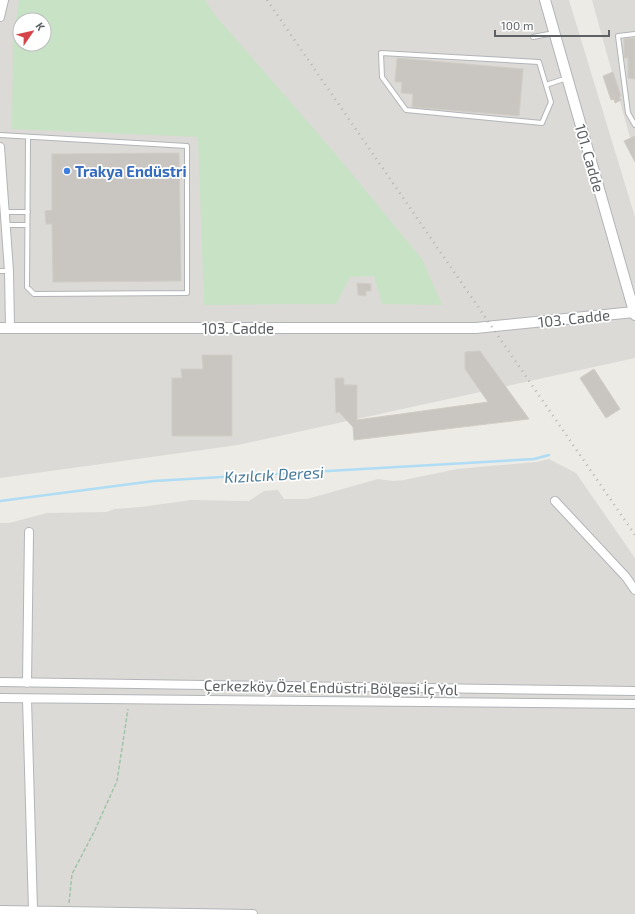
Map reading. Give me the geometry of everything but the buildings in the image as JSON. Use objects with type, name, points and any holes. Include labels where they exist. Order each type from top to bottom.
[{"type":"street","points":[[0,17],[4,0]]},
{"type":"street","name":"101. Cadde","points":[[545,0],[634,313]]},
{"type":"street","points":[[0,147],[9,271],[5,328]]},
{"type":"street","name":"103. Cadde","points":[[5,328],[476,328],[634,313]]},
{"type":"street","points":[[555,501],[626,577],[635,590]]},
{"type":"street","points":[[27,683],[29,532]]},
{"type":"street","name":"Çerkezköy Özel Endüstri Bölgesi İç Yol","points":[[0,682],[635,691]]},
{"type":"street","name":"Çerkezköy Özel Endüstri Bölgesi İç Yol","points":[[0,698],[635,704]]},
{"type":"street","points":[[27,698],[33,910]]},
{"type":"street","points":[[0,910],[253,914]]},
{"type":"lane","points":[[533,37],[554,33]]},
{"type":"lane","points":[[635,34],[618,36],[628,113],[635,125]]},
{"type":"lane","points":[[381,52],[539,62],[546,85],[552,102],[542,123],[406,110],[382,77],[381,52]]},
{"type":"lane","points":[[546,85],[567,78]]},
{"type":"lane","points":[[0,135],[28,138],[187,146],[187,292],[34,294],[27,287],[28,138]]},
{"type":"lane","points":[[5,212],[28,212]]},
{"type":"lane","points":[[6,226],[27,225]]},
{"type":"lane","points":[[0,271],[9,271]]},
{"type":"path","points":[[68,911],[72,874],[94,832],[117,781],[128,709]]},
{"type":"shaded area","points":[[0,0],[569,0],[635,217],[635,358],[238,445],[0,478]]},
{"type":"shaded area","points":[[592,0],[635,0],[635,156]]},
{"type":"shaded area","points":[[549,459],[576,473],[635,558],[635,914],[0,914],[0,523],[9,523],[47,513],[106,512],[115,509],[191,500],[249,501],[264,491],[278,490],[284,499],[307,499],[378,479],[393,481],[404,480],[457,469],[537,462]]},
{"type":"green space","points":[[19,0],[205,0],[215,15],[333,151],[422,259],[442,305],[382,304],[374,276],[350,277],[336,304],[204,305],[198,137],[12,129],[13,52],[52,52],[52,12],[17,12]]},
{"type":"waterway","name":"Kızılcık Deresi","points":[[0,501],[154,481],[534,459],[549,455]]},
{"type":"railway","points":[[267,0],[635,535]]},
{"type":"place","name":"Trakya Endüstri","points":[[67,171]]}]
